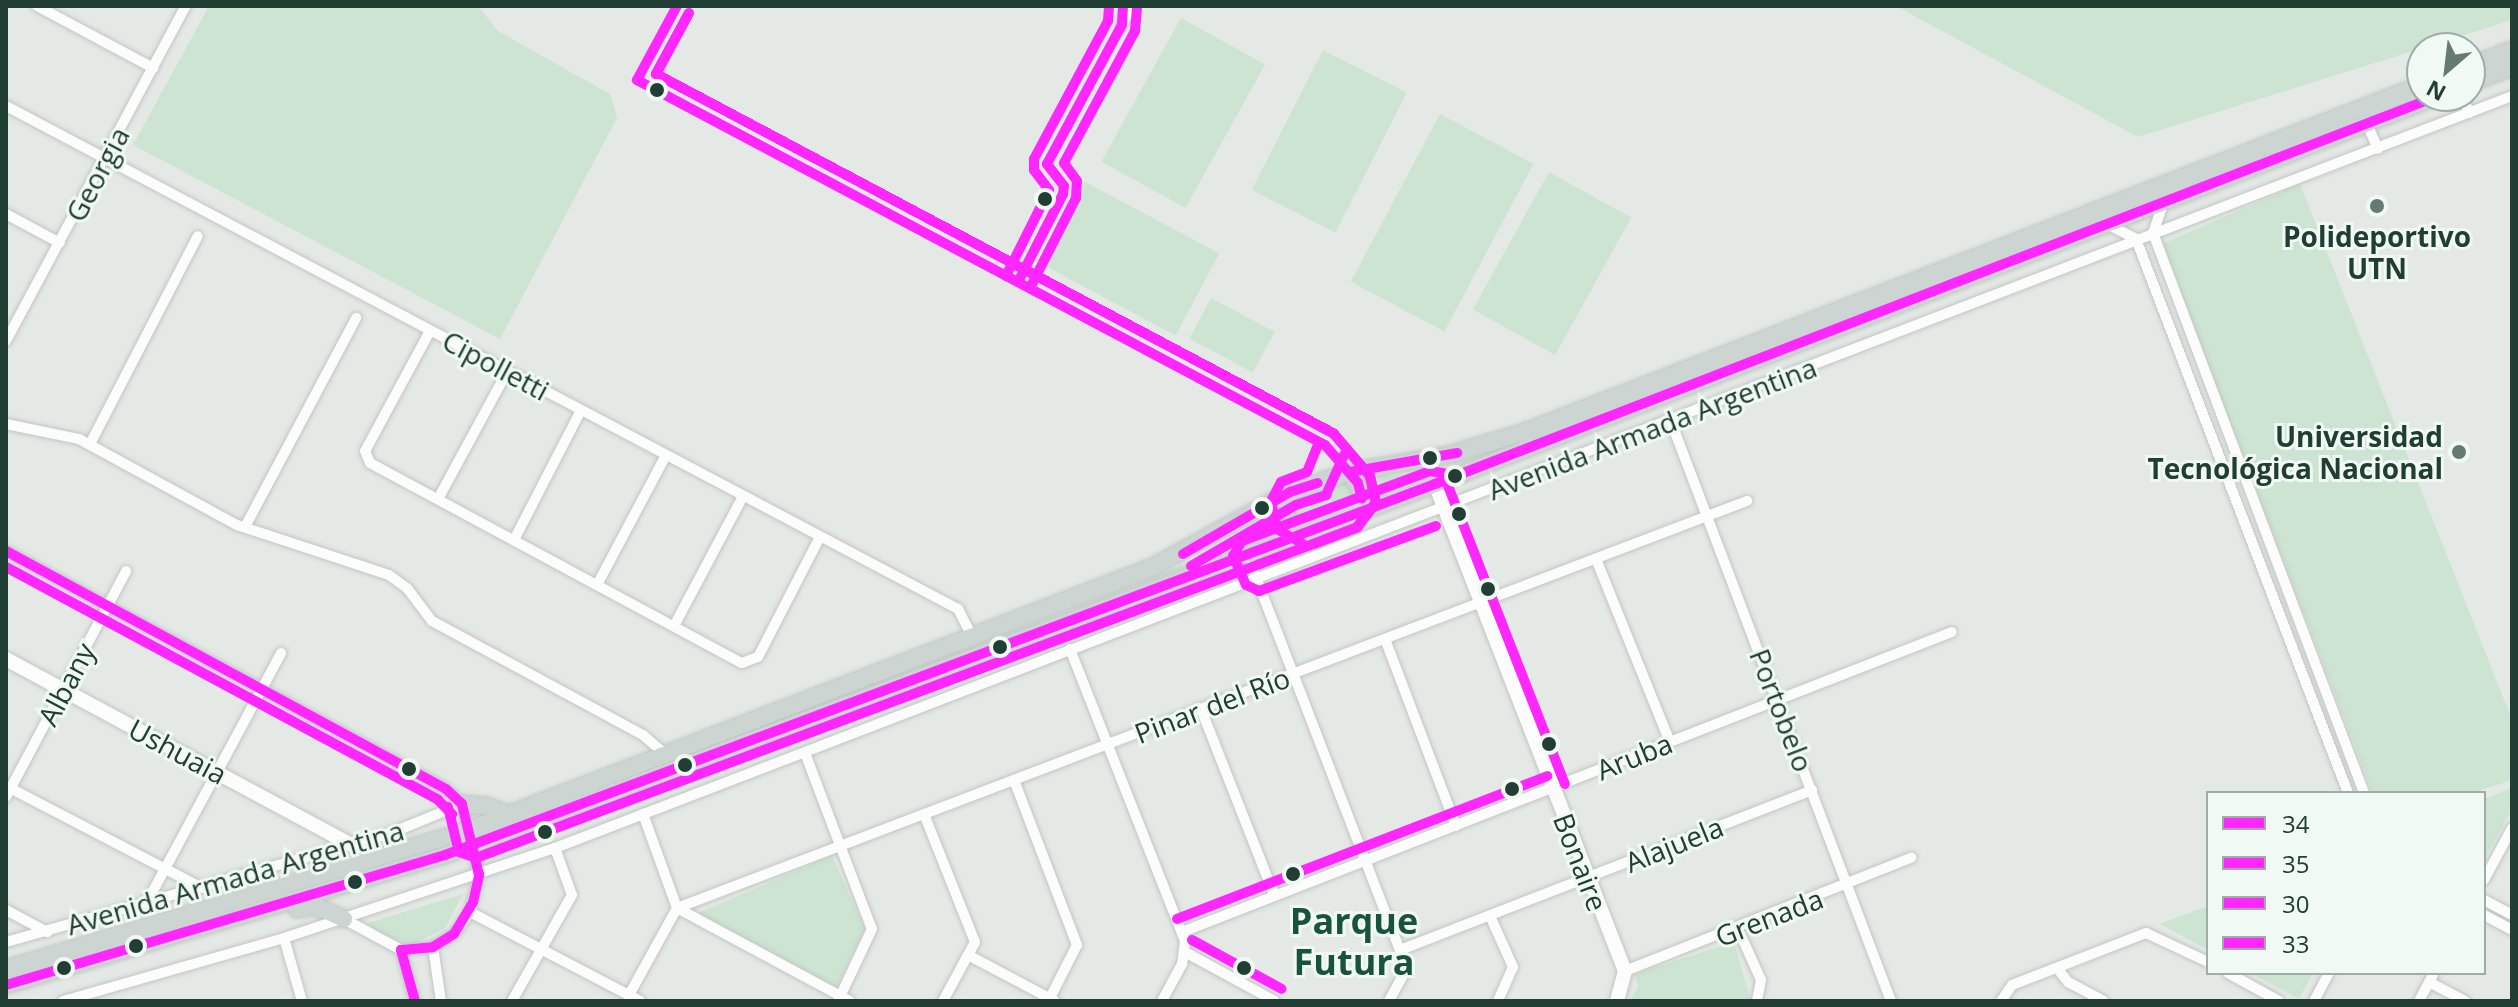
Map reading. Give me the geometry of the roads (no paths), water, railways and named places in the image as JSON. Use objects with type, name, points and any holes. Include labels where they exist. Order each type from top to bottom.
[{"type":"main road","points":[[2486,60],[2512,50]]},
{"type":"main road","points":[[2486,77],[2512,67]]},
{"type":"main road","name":"Avenida Armada Argentina","points":[[6,969],[468,838],[507,814],[1187,553],[1290,492],[1350,472],[1449,455],[1525,432],[2406,91]]},
{"type":"main road","name":"Avenida Armada Argentina","points":[[6,985],[221,924],[468,838],[1247,554],[2406,109]]},
{"type":"main road","points":[[1350,472],[1362,495],[1351,515]]},
{"type":"main road","points":[[1290,492],[1286,516],[1293,526],[1309,531]]},
{"type":"main road","points":[[462,804],[487,806],[507,814]]},
{"type":"main road","points":[[221,924],[309,906],[344,919]]},
{"type":"street","points":[[37,6],[153,68]]},
{"type":"street","name":"Georgia","points":[[6,341],[9,326],[60,243],[186,6]]},
{"type":"street","points":[[1122,25],[1132,6]]},
{"type":"street","name":"Avenida Armada Argentina","points":[[63,1001],[284,938],[555,848],[2512,96]]},
{"type":"street","name":"Cipolletti","points":[[6,106],[958,609],[972,637]]},
{"type":"street","points":[[2367,124],[2378,149]]},
{"type":"street","points":[[2165,201],[2153,233],[2363,791]]},
{"type":"street","points":[[6,214],[60,243]]},
{"type":"street","points":[[2106,224],[2136,239],[2347,791]]},
{"type":"street","points":[[90,444],[198,236]]},
{"type":"street","points":[[245,527],[356,318]]},
{"type":"street","points":[[430,331],[365,456],[438,499],[674,626],[751,664],[820,537]]},
{"type":"street","points":[[438,499],[507,372]]},
{"type":"street","points":[[514,540],[581,410]]},
{"type":"street","name":"Portobelo","points":[[1670,419],[1891,1001]]},
{"type":"street","points":[[6,424],[90,444],[122,466],[245,527],[389,575],[407,588],[432,621],[643,735],[664,753]]},
{"type":"street","points":[[597,585],[666,455]]},
{"type":"street","name":"Bonaire","points":[[1435,484],[1625,971]]},
{"type":"street","points":[[674,626],[743,496]]},
{"type":"street","name":"Pinar del Río","points":[[677,908],[1747,501]]},
{"type":"street","points":[[6,551],[446,789],[462,804],[479,875],[470,912],[454,934],[433,947],[401,950],[344,919]]},
{"type":"street","points":[[1247,554],[1400,950],[1406,970],[1389,1001]]},
{"type":"street","points":[[1596,559],[1670,742]]},
{"type":"street","name":"Albany","points":[[7,791],[126,571]]},
{"type":"street","name":"Aruba","points":[[1182,932],[1952,632]]},
{"type":"street","points":[[1385,639],[1456,826]]},
{"type":"street","points":[[1070,649],[1182,932],[1185,952],[1162,1001]]},
{"type":"street","points":[[146,904],[281,653]]},
{"type":"street","name":"Ushuaia","points":[[6,659],[350,844]]},
{"type":"street","points":[[1201,709],[1274,894]]},
{"type":"street","points":[[643,814],[677,908],[843,999],[871,940],[872,929],[805,753]]},
{"type":"street","points":[[968,955],[1053,1000],[1077,945],[1014,780]]},
{"type":"street","name":"Alajuela","points":[[1400,950],[1812,790]]},
{"type":"street","points":[[7,791],[202,888]]},
{"type":"street","name":"Avenida Armada Argentina","points":[[6,942],[350,844],[462,804]]},
{"type":"street","points":[[924,814],[975,942],[943,1001]]},
{"type":"street","points":[[2486,876],[2512,828]]},
{"type":"street","points":[[512,1001],[570,900],[555,848]]},
{"type":"street","name":"Grenada","points":[[1625,971],[1738,929],[1911,858]]},
{"type":"street","points":[[2486,901],[2512,915]]},
{"type":"street","points":[[629,995],[677,908]]},
{"type":"street","points":[[6,910],[47,932]]},
{"type":"street","points":[[470,912],[640,1001]]},
{"type":"street","points":[[1490,916],[1513,967],[1498,1001]]},
{"type":"street","points":[[2486,916],[2512,930]]},
{"type":"street","points":[[1738,929],[1759,996]]},
{"type":"street","points":[[2001,1001],[2012,985],[2151,933],[2206,961]]},
{"type":"street","points":[[284,938],[302,1001]]},
{"type":"street","points":[[433,947],[441,1001]]},
{"type":"street","points":[[401,950],[415,1001]]},
{"type":"street","points":[[1185,952],[1275,1001]]},
{"type":"street","points":[[2057,968],[2068,982],[2103,1001]]},
{"type":"street","points":[[1617,1001],[1625,971]]},
{"type":"street","points":[[2232,975],[2279,1001]]},
{"type":"street","points":[[2314,1001],[2328,975]]},
{"type":"street","points":[[2419,1001],[2431,977],[2465,1001]]},
{"type":"place","name":"Polideportivo UTN","points":[[2377,206]]},
{"type":"place","name":"Universidad Tecnológica Nacional","points":[[2459,452]]},
{"type":"district","name":"Parque Futura","points":[[1354,940]]}]
